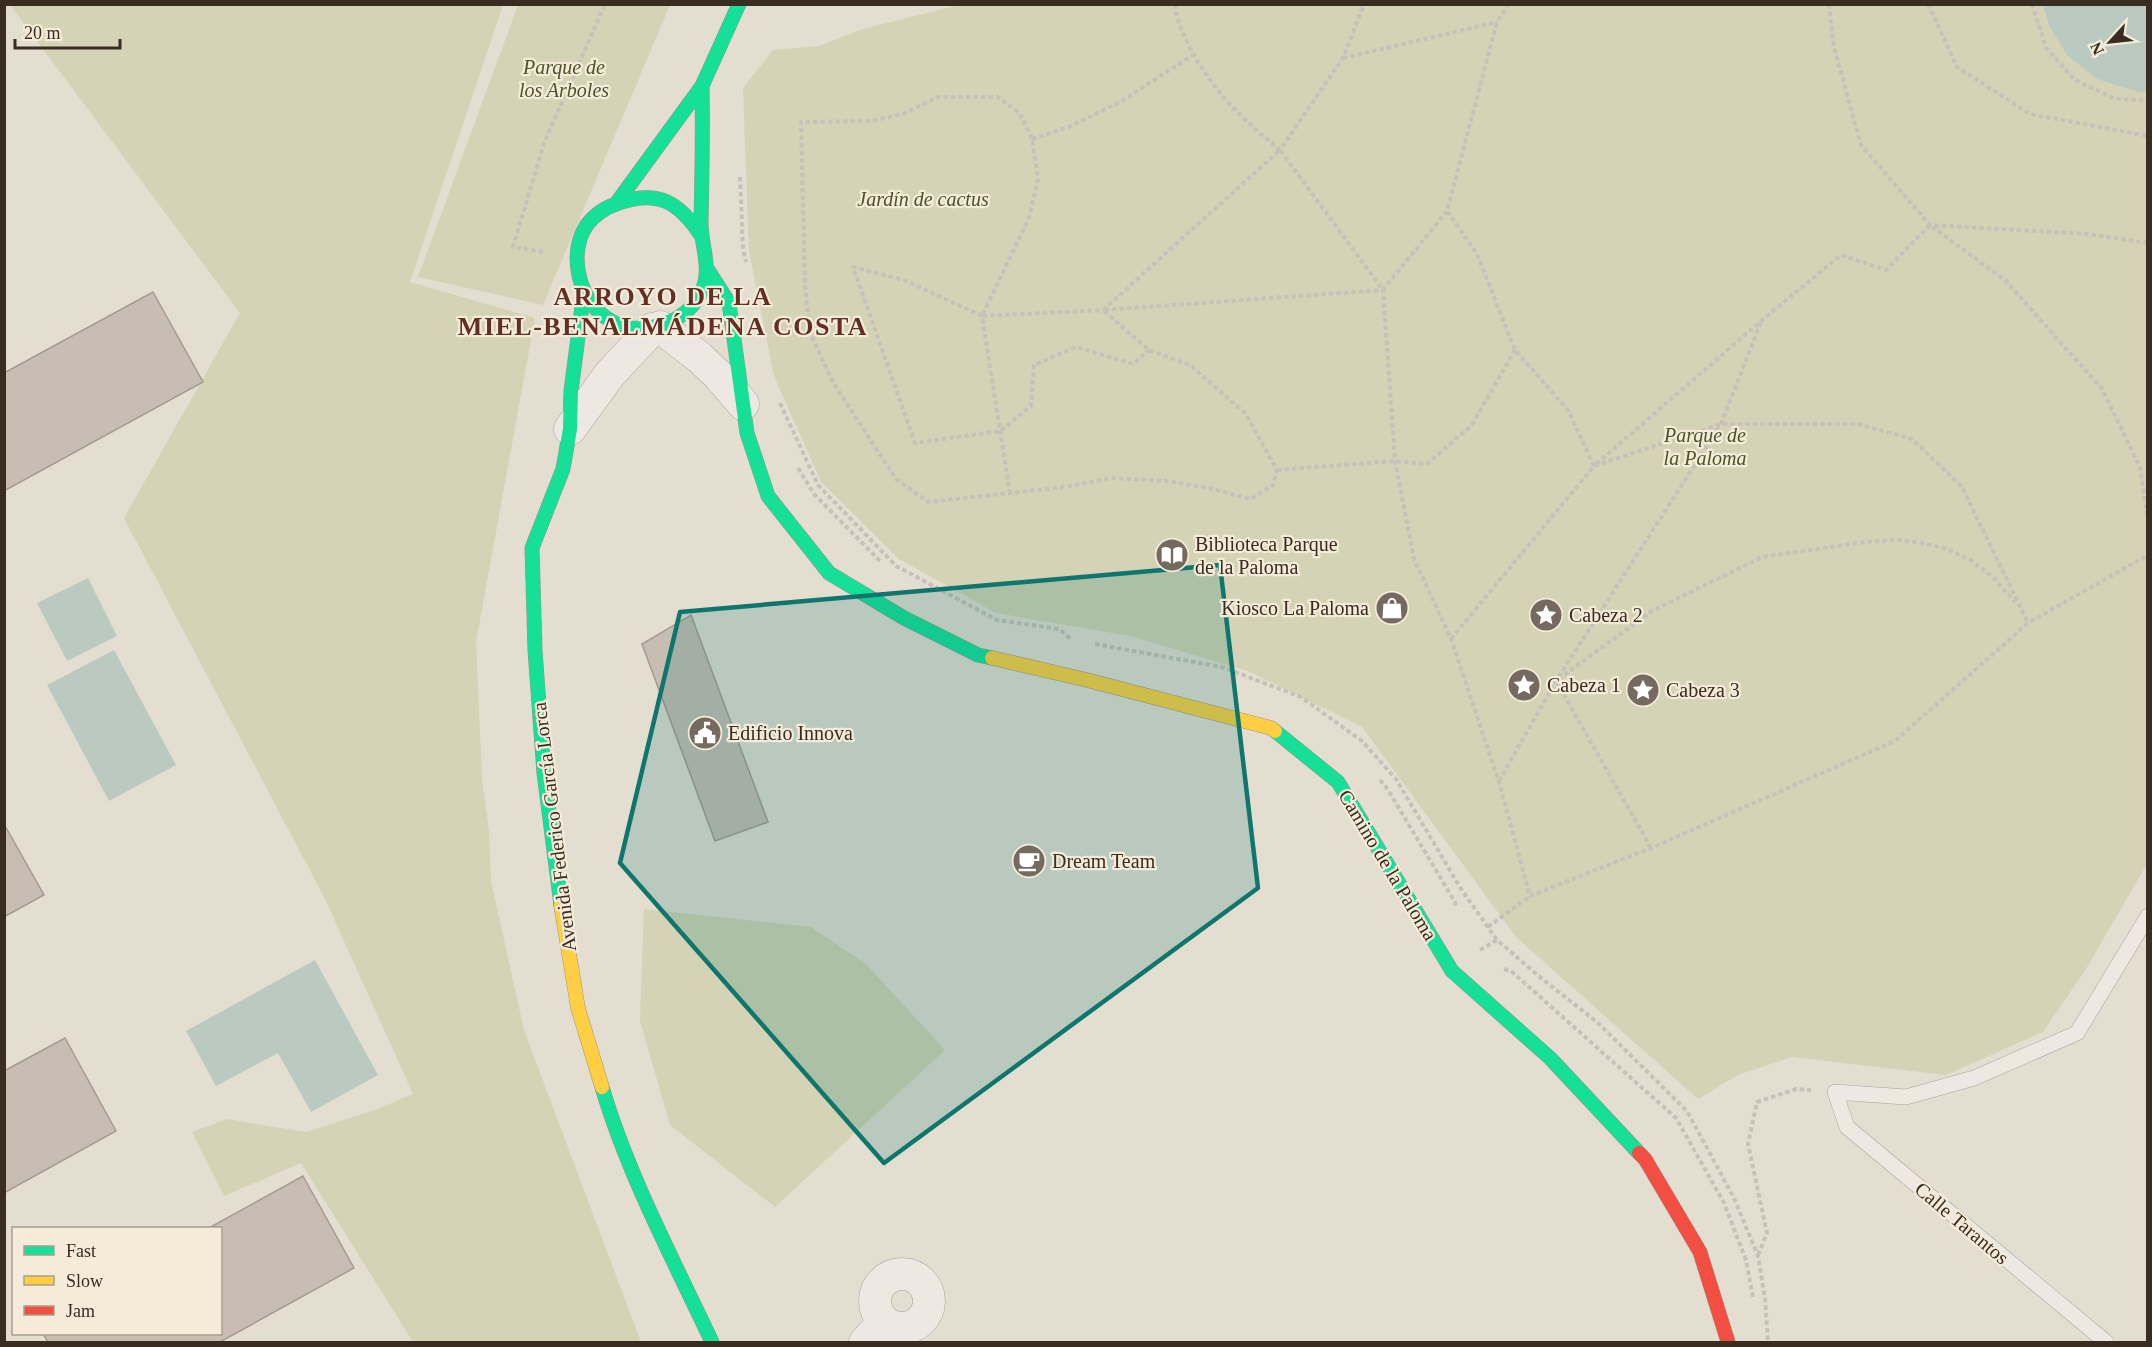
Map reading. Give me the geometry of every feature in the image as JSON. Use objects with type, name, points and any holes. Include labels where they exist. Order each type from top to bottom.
[{"type":"street","points":[[618,201],[702,86],[739,4]]},
{"type":"street","points":[[702,86],[704,138],[702,237]]},
{"type":"street","points":[[570,429],[609,374],[656,328],[684,315],[696,302],[704,287],[708,270],[707,253],[702,237],[692,220],[676,207],[658,199],[638,197],[618,201],[601,211],[587,226],[576,257],[579,284],[588,301],[600,314],[615,324],[633,329],[656,328],[699,357],[743,404]]},
{"type":"street","name":"Camino de la Paloma","points":[[708,270],[729,303],[747,434],[768,496],[829,573],[904,618],[978,655],[1087,680],[1271,728],[1338,782],[1452,971],[1550,1058],[1645,1159],[1700,1252],[1728,1342]]},
{"type":"street","name":"Avenida Federico García Lorca","points":[[584,291],[571,391],[570,429],[563,469],[532,548],[535,650],[544,773],[578,1008],[611,1118],[654,1219],[712,1342]]},
{"type":"lane","points":[[1835,1092],[1906,1097],[1974,1078],[2077,1033],[2148,916]]},
{"type":"lane","name":"Calle Tarantos","points":[[1835,1092],[1847,1127],[2106,1342]]},
{"type":"path","points":[[576,257],[513,247],[544,142],[605,4]]},
{"type":"path","points":[[1174,4],[1176,18],[1199,67],[1218,91],[1252,126],[1280,150],[1383,290],[1395,461],[1414,559],[1451,639],[1499,782],[1530,896]]},
{"type":"path","points":[[1103,310],[1280,150],[1343,58],[1364,4]]},
{"type":"path","points":[[1149,350],[1133,364],[1076,347],[1034,365],[1031,406],[1000,431],[915,443],[853,267],[904,280],[982,316],[1103,310],[1383,290],[1447,211],[1497,22],[1509,4]]},
{"type":"path","points":[[1829,4],[1834,47],[1861,145],[1930,225],[2006,281],[2102,388],[2140,467],[2148,521]]},
{"type":"path","points":[[1928,4],[1957,67],[2030,114],[2148,136]]},
{"type":"path","points":[[2032,4],[2046,48],[2075,80],[2115,99],[2148,100]]},
{"type":"path","points":[[1343,58],[1497,22]]},
{"type":"path","points":[[1032,139],[1071,126],[1120,102],[1193,55]]},
{"type":"path","points":[[1010,494],[982,316],[1029,218],[1038,179],[1032,139],[1020,114],[998,97],[938,97],[904,113],[872,121],[801,122],[809,331],[834,384],[896,479],[928,502],[1010,494],[1065,487],[1112,478],[1167,482],[1209,489],[1251,500],[1273,485],[1277,470],[1245,413],[1190,365],[1149,350],[1103,310]]},
{"type":"path","points":[[740,168],[743,249],[748,271]]},
{"type":"path","points":[[1447,211],[1477,254],[1515,350],[1568,410],[1594,466]]},
{"type":"path","points":[[1451,639],[1594,466],[1761,321],[1842,255],[1886,270],[1930,225],[2087,234],[2148,243]]},
{"type":"path","points":[[1499,782],[1556,681],[1721,424],[1761,321]]},
{"type":"path","points":[[1277,470],[1395,461],[1427,464],[1472,425],[1515,350]]},
{"type":"path","points":[[778,400],[818,485],[896,566],[997,620],[1059,628],[1076,647]]},
{"type":"path","points":[[1594,466],[1721,424],[1858,424],[1912,439],[1962,487],[2028,623]]},
{"type":"path","points":[[793,459],[814,494],[884,565]]},
{"type":"path","points":[[1556,681],[1652,611],[1762,557],[1873,542],[1898,540],[1923,543],[1947,549],[1972,561],[1994,578],[2014,599],[2028,623]]},
{"type":"path","points":[[1488,927],[1530,896],[1651,848],[1895,741],[2028,623],[2148,555]]},
{"type":"path","points":[[1060,638],[1082,641]]},
{"type":"path","points":[[1093,643],[1222,667],[1301,697],[1362,741],[1396,779],[1461,889],[1497,940],[1597,1022],[1687,1111],[1734,1198],[1758,1256],[1765,1298],[1768,1342]]},
{"type":"path","points":[[1556,681],[1651,848]]},
{"type":"path","points":[[1374,773],[1388,790],[1455,902],[1456,914]]},
{"type":"path","points":[[1500,968],[1511,971],[1676,1118],[1724,1203],[1746,1260],[1753,1298]]},
{"type":"path","points":[[1758,1256],[1767,1233],[1748,1144],[1757,1102],[1796,1089],[1835,1092]]},
{"type":"highlighted area","points":[[1220,565],[1258,888],[884,1163],[620,863],[680,612]]},
{"type":"green space","name":"Parque de la Paloma","points":[[963,4],[2147,5],[2147,864],[2086,969],[2043,1032],[1946,1075],[1792,1057],[1738,1075],[1698,1099],[1516,937],[1362,727],[1248,671],[1130,636],[996,613],[899,559],[821,482],[774,376],[749,251],[743,88],[773,50],[819,46],[863,29]]},
{"type":"green space","points":[[10,5],[503,5],[410,282],[535,318],[476,642],[482,778],[489,831],[491,881],[524,1030],[641,1342],[413,1342],[301,1163],[224,1196],[192,1132],[227,1119],[306,1132],[375,1110],[413,1094],[325,899],[124,518],[240,313]]},
{"type":"green space","name":"Parque de los Arboles","points":[[518,5],[670,5],[543,305],[418,277]]},
{"type":"green space","points":[[644,909],[811,927],[867,965],[945,1050],[775,1207],[670,1125],[640,1021]]},
{"type":"shaded area","points":[[2043,5],[2147,5],[2147,92],[2139,92],[2097,79],[2067,55],[2049,25]]},
{"type":"shaded area","points":[[88,578],[117,636],[67,661],[37,603]]},
{"type":"shaded area","points":[[114,650],[176,765],[109,801],[47,685]]},
{"type":"shaded area","points":[[315,960],[378,1075],[311,1112],[278,1053],[216,1086],[186,1031]]},
{"type":"building","points":[[153,292],[203,382],[4,491],[4,373]]},
{"type":"building","name":"Edificio Innova","points":[[691,615],[768,822],[715,841],[642,644]]},
{"type":"building","points":[[4,824],[44,895],[4,917]]},
{"type":"building","points":[[65,1038],[116,1131],[4,1193],[4,1071]]},
{"type":"building","points":[[303,1176],[354,1268],[220,1342],[48,1342],[44,1335],[222,1335],[222,1227],[211,1227]]},
{"type":"traffic: fast","points":[[618,201],[702,86],[739,4]]},
{"type":"traffic: fast","points":[[702,86],[701,232],[706,267],[706,275],[701,293],[691,308],[678,318],[663,324],[639,328],[626,327],[608,319],[597,310],[585,292],[577,258],[581,236],[593,218],[609,207],[633,199],[646,198],[667,202],[685,215],[694,225],[702,237]]},
{"type":"traffic: fast","points":[[708,270],[729,303],[747,433],[768,496],[829,573],[904,618],[978,655],[992,658]]},
{"type":"traffic: fast","points":[[561,905],[544,773],[535,650],[532,548],[563,469],[570,429],[571,391],[584,291]]},
{"type":"traffic: fast","points":[[1275,731],[1338,782],[1452,971],[1550,1058],[1639,1153]]},
{"type":"traffic: fast","points":[[602,1087],[638,1184],[712,1342]]},
{"type":"traffic: slow","points":[[992,658],[1087,680],[1271,728],[1275,731]]},
{"type":"traffic: slow","points":[[561,905],[578,1008],[602,1087]]},
{"type":"traffic: jam","points":[[1639,1153],[1645,1159],[1700,1252],[1728,1342]]},
{"type":"place","name":"Biblioteca Parque de la Paloma","points":[[1172,555]]},
{"type":"place","name":"Kiosco La Paloma","points":[[1392,608]]},
{"type":"place","name":"Cabeza 2","points":[[1546,615]]},
{"type":"place","name":"Cabeza 1","points":[[1524,685]]},
{"type":"place","name":"Cabeza 3","points":[[1643,690]]},
{"type":"place","name":"Edificio Innova","points":[[705,733]]},
{"type":"place","name":"Dream Team","points":[[1029,861]]},
{"type":"district","name":"ARROYO DE LA MIEL-BENALMÁDENA COSTA","points":[[663,311]]},
{"type":"park label","name":"Jardín de cactus","points":[[923,199]]}]
